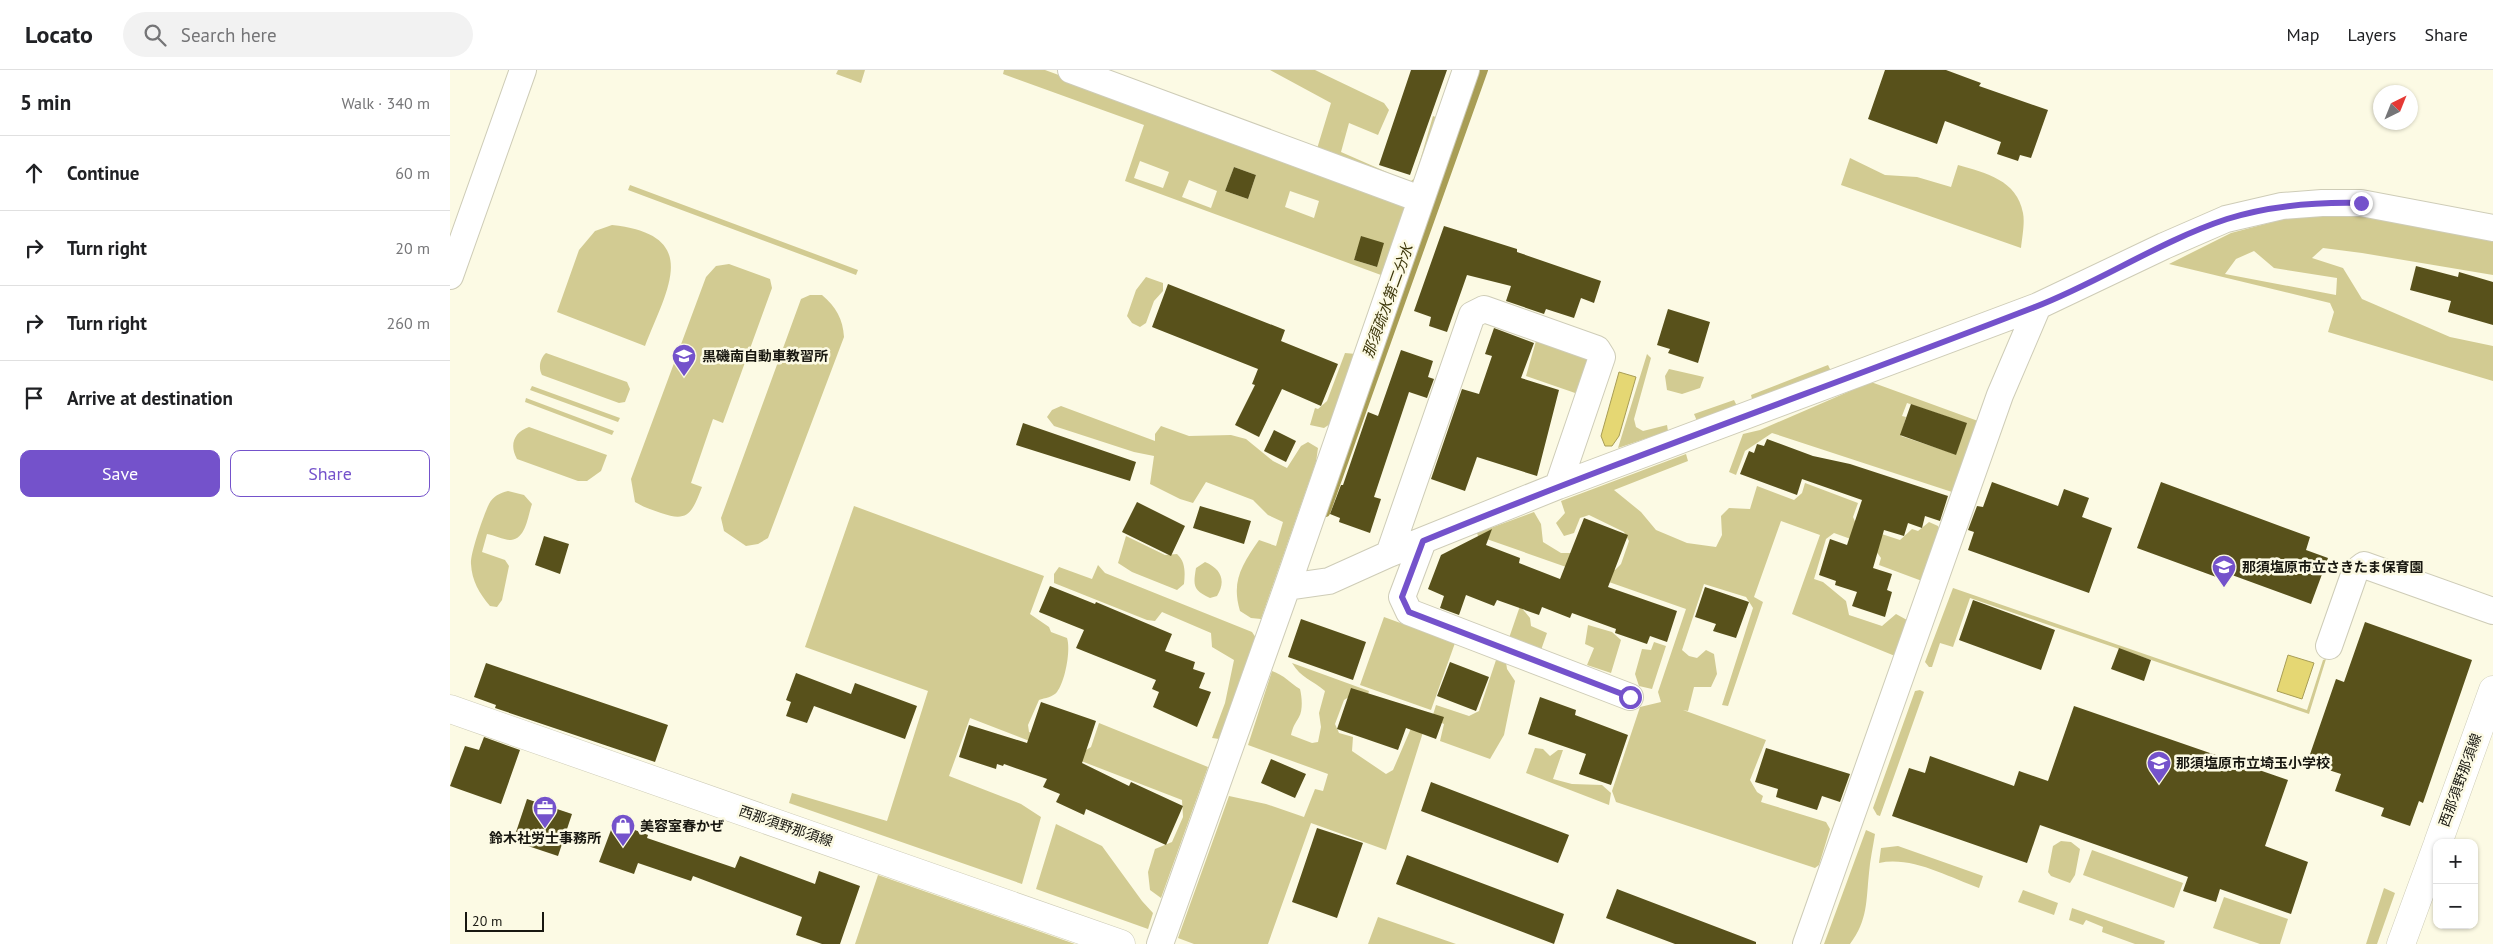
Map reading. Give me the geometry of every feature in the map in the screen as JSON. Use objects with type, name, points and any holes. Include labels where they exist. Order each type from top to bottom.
[{"type":"main road","name":"西那須野那須線","points":[[2439,839],[2493,690]]},
{"type":"main road","name":"西那須野那須線","points":[[450,709],[1121,944]]},
{"type":"main road","name":"西那須野那須線","points":[[2401,944],[2433,855]]},
{"type":"street","points":[[450,276],[523,70]]},
{"type":"street","points":[[1072,70],[1420,199]]},
{"type":"street","points":[[1160,944],[1287,587],[1466,70]]},
{"type":"street","points":[[1287,587],[1329,581],[1389,554],[1558,486],[2038,306],[2164,246],[2226,220],[2282,206],[2322,202],[2361,203],[2493,228]]},
{"type":"street","points":[[1806,944],[2000,395],[2038,306]]},
{"type":"street","points":[[1389,554],[1472,314],[1484,309],[1597,349],[1602,357],[1558,486]]},
{"type":"street","points":[[1423,541],[1402,597],[1409,612],[1630,697]]},
{"type":"street","points":[[2329,646],[2355,572],[2364,565],[2493,611]]},
{"type":"shaded area","points":[[838,70],[865,70],[861,83],[836,74]]},
{"type":"shaded area","points":[[1004,70],[1045,70],[1399,199],[1406,209],[1381,275],[1125,181],[1144,125],[1003,74]],"holes":[[[1140,161],[1169,172],[1163,188],[1134,178]],[[1234,167],[1256,175],[1248,199],[1225,191]],[[1189,180],[1217,191],[1211,208],[1182,197]],[[1290,191],[1319,201],[1314,218],[1285,207]],[[1362,236],[1377,267],[1354,260]]]},
{"type":"shaded area","points":[[1270,70],[1315,70],[1384,103],[1389,110],[1378,135],[1349,123],[1341,152],[1405,180],[1411,181],[1415,178],[1433,116],[1438,118],[1416,184],[1316,152],[1331,103]]},
{"type":"shaded area","points":[[1850,158],[1885,175],[1917,177],[1951,187],[1958,165],[1979,171],[1999,180],[2007,185],[2020,202],[2024,221],[2021,248],[1841,185]]},
{"type":"shaded area","points":[[630,185],[858,270],[856,275],[628,190]]},
{"type":"shaded area","points":[[2355,209],[2493,237],[2493,275],[2323,248],[2312,258],[2343,268],[2362,299],[2450,337],[2493,346],[2493,381],[2328,332],[2334,312],[2330,303],[2169,264],[2231,233],[2311,212]],"holes":[[[2254,251],[2274,268],[2337,278],[2336,295],[2225,274],[2236,259]]]},
{"type":"shaded area","points":[[612,225],[640,231],[659,240],[668,253],[671,268],[668,285],[645,346],[557,312],[579,250],[595,231]]},
{"type":"shaded area","points":[[729,264],[770,279],[772,288],[723,423],[713,419],[691,483],[702,487],[695,503],[692,509],[684,516],[670,516],[635,502],[631,479],[706,277],[716,266]]},
{"type":"shaded area","points":[[1146,277],[1163,283],[1163,291],[1154,301],[1146,323],[1140,327],[1132,323],[1127,316],[1136,290]]},
{"type":"shaded area","points":[[810,295],[822,295],[831,304],[840,319],[844,337],[768,538],[758,544],[746,546],[724,531],[721,518],[801,299]]},
{"type":"shaded area","points":[[1536,341],[1586,357],[1588,367],[1578,394],[1526,376]]},
{"type":"shaded area","points":[[546,353],[627,382],[630,389],[625,402],[619,403],[542,375],[540,363]]},
{"type":"shaded area","points":[[1345,353],[1356,354],[1330,424],[1324,428],[1310,425],[1315,408],[1318,409],[1327,401]]},
{"type":"shaded area","points":[[1647,354],[1651,358],[1634,419],[1636,427],[1643,431],[1667,425],[1668,431],[1618,448]]},
{"type":"shaded area","points":[[1828,365],[1831,371],[1753,403],[1751,395]]},
{"type":"shaded area","points":[[1669,369],[1704,377],[1700,388],[1682,394],[1667,390],[1665,376]]},
{"type":"shaded area","points":[[1619,372],[1636,377],[1619,436],[1612,446],[1605,446],[1601,436]]},
{"type":"shaded area","points":[[1871,382],[1978,421],[1952,492],[1772,433],[1745,451],[1736,475],[1729,472],[1743,434],[1760,430]],"holes":[[[1907,403],[1966,423],[1955,454],[1901,436],[1906,417],[1902,416]]]},
{"type":"shaded area","points":[[532,386],[620,418],[618,422],[530,390]]},
{"type":"shaded area","points":[[526,398],[614,431],[612,435],[525,402]]},
{"type":"shaded area","points":[[1734,400],[1737,406],[1697,421],[1694,414]]},
{"type":"shaded area","points":[[1061,406],[1155,441],[1155,434],[1161,426],[1189,436],[1231,435],[1246,439],[1273,461],[1287,468],[1301,446],[1308,442],[1318,448],[1316,462],[1261,619],[1251,618],[1240,611],[1237,591],[1238,582],[1243,566],[1259,540],[1276,546],[1283,522],[1268,515],[1253,500],[1206,482],[1193,503],[1180,499],[1150,484],[1154,456],[1134,452],[1054,426],[1047,417],[1052,410]]},
{"type":"shaded area","points":[[529,427],[607,455],[601,471],[587,481],[578,481],[517,459],[513,449],[514,440],[520,432]]},
{"type":"shaded area","points":[[1686,454],[1688,461],[1614,490],[1641,512],[1656,530],[1687,543],[1716,547],[1722,535],[1721,516],[1729,508],[1750,509],[1757,486],[1794,500],[1802,493],[1805,483],[1858,503],[1853,517],[1857,526],[1900,540],[1912,529],[1918,531],[1929,522],[1938,526],[1940,530],[1922,581],[1879,565],[1881,558],[1873,547],[1834,533],[1826,539],[1814,579],[1823,582],[1846,601],[1849,615],[1882,626],[1896,614],[1907,620],[1895,656],[1792,614],[1820,535],[1781,521],[1754,597],[1763,602],[1728,706],[1722,705],[1753,608],[1746,597],[1704,584],[1682,650],[1689,656],[1697,658],[1706,650],[1714,654],[1717,674],[1711,687],[1694,687],[1688,711],[1683,710],[1766,740],[1750,780],[1757,792],[1763,796],[1761,802],[1826,822],[1830,829],[1819,865],[1815,868],[1616,802],[1612,791],[1640,707],[1661,702],[1658,692],[1686,609],[1478,536],[1477,533],[1534,512],[1541,524],[1543,542],[1561,553],[1573,553],[1615,570],[1621,564],[1629,541],[1624,532],[1589,515],[1580,518],[1574,533],[1564,536],[1556,523],[1565,513],[1561,501]]},
{"type":"shaded area","points":[[508,491],[524,495],[532,504],[523,531],[516,539],[508,540],[487,534],[482,552],[505,560],[509,566],[502,600],[497,607],[490,606],[477,586],[473,576],[471,559],[489,504],[497,495]]},
{"type":"shaded area","points":[[854,506],[1044,576],[1030,614],[1049,627],[1051,632],[1067,638],[1068,658],[1060,687],[1053,695],[1039,700],[1028,725],[1029,732],[1083,752],[1091,747],[1099,723],[1208,767],[1161,898],[1150,890],[1148,872],[1155,849],[1172,842],[1183,817],[1182,800],[970,718],[949,776],[1021,804],[1041,817],[1022,884],[789,803],[792,793],[887,821],[928,691],[805,647]]},
{"type":"shaded area","points":[[1126,536],[1165,555],[1177,554],[1180,557],[1185,572],[1184,584],[1177,590],[1132,572],[1118,563]]},
{"type":"shaded area","points":[[1205,562],[1219,572],[1222,581],[1217,596],[1210,598],[1197,590],[1195,583],[1196,568]]},
{"type":"shaded area","points":[[1098,565],[1105,573],[1252,632],[1256,638],[1219,739],[1212,738],[1225,703],[1234,660],[1212,647],[1211,633],[1162,612],[1155,621],[1147,620],[1054,583],[1054,574],[1059,567],[1092,579]]},
{"type":"shaded area","points":[[1953,588],[2307,710],[2323,660],[2326,659],[2309,714],[1970,598],[1953,647],[1940,643],[1932,667],[1929,667],[1925,662]]},
{"type":"shaded area","points":[[1520,606],[1530,618],[1531,626],[1547,633],[1541,650],[1509,638]]},
{"type":"shaded area","points":[[1384,617],[1455,643],[1431,710],[1360,685]]},
{"type":"shaded area","points":[[1588,625],[1612,632],[1621,640],[1611,673],[1587,665],[1594,648],[1585,644]]},
{"type":"shaded area","points":[[1654,642],[1666,646],[1652,689],[1639,686],[1635,674],[1642,649],[1651,650]]},
{"type":"shaded area","points":[[2288,655],[2314,663],[2302,699],[2277,691]]},
{"type":"shaded area","points":[[1496,660],[1506,662],[1507,669],[1515,681],[1504,735],[1490,759],[1440,741],[1444,724],[1432,718],[1436,705],[1469,716],[1479,711]]},
{"type":"shaded area","points":[[1292,663],[1369,691],[1366,700],[1352,695],[1344,700],[1335,724],[1339,733],[1353,737],[1352,751],[1386,774],[1393,770],[1412,726],[1424,729],[1386,850],[1311,823],[1268,944],[1194,944],[1178,938],[1229,796],[1266,804],[1304,817],[1315,789],[1323,791],[1328,774],[1248,745],[1272,671],[1300,689],[1301,711],[1291,735],[1312,743],[1318,742],[1321,727],[1319,713],[1325,691],[1303,676]]},
{"type":"shaded area","points":[[1920,690],[1924,692],[1880,816],[1877,815],[1873,808],[1915,691]]},
{"type":"shaded area","points":[[1535,748],[1543,749],[1550,756],[1558,750],[1563,750],[1553,779],[1572,784],[1602,785],[1611,793],[1609,805],[1526,773]]},
{"type":"shaded area","points":[[1056,824],[1102,846],[1153,913],[1148,929],[1036,889]]},
{"type":"shaded area","points":[[1866,830],[1875,834],[1865,910],[1860,927],[1850,944],[1824,944]]},
{"type":"shaded area","points":[[2061,841],[2071,842],[2080,849],[2075,875],[2070,883],[2051,876],[2048,872],[2053,846]]},
{"type":"shaded area","points":[[1898,846],[1983,876],[1979,888],[1917,865],[1904,862],[1879,863],[1881,848]]},
{"type":"shaded area","points":[[2092,850],[2183,883],[2174,908],[2083,875]]},
{"type":"shaded area","points":[[878,875],[1075,944],[855,944]]},
{"type":"shaded area","points":[[2384,888],[2395,893],[2377,944],[2366,944]]},
{"type":"shaded area","points":[[2023,890],[2058,903],[2054,915],[2018,902]]},
{"type":"shaded area","points":[[2224,897],[2288,919],[2280,944],[2260,944],[2213,928]]},
{"type":"shaded area","points":[[2072,908],[2165,941],[2164,944],[2135,944],[2102,932],[2103,927],[2086,920],[2083,925],[2069,920]]},
{"type":"shaded area","points":[[1378,917],[1456,944],[1368,944]]},
{"type":"building","points":[[1411,70],[1447,70],[1410,175],[1379,165]]},
{"type":"building","points":[[1885,70],[1946,70],[1981,83],[1979,86],[2048,110],[2031,158],[2020,155],[2018,161],[1997,154],[2001,142],[1945,121],[1937,144],[1868,119]]},
{"type":"building","points":[[1234,167],[1256,175],[1248,199],[1225,191]]},
{"type":"building","points":[[1444,226],[1517,249],[1517,252],[1601,281],[1594,303],[1581,298],[1574,318],[1546,309],[1544,314],[1506,301],[1511,286],[1467,275],[1447,332],[1429,326],[1431,317],[1414,311]]},
{"type":"building","points":[[1361,236],[1384,243],[1377,267],[1354,260]]},
{"type":"building","points":[[2416,266],[2458,277],[2459,272],[2493,282],[2493,325],[2448,312],[2451,301],[2410,290]]},
{"type":"building","points":[[1168,284],[1285,330],[1281,341],[1338,364],[1321,406],[1282,389],[1259,437],[1235,425],[1255,385],[1252,384],[1258,369],[1152,327]]},
{"type":"building","points":[[1668,309],[1710,322],[1698,363],[1668,353],[1670,349],[1657,345]]},
{"type":"building","points":[[1494,328],[1534,343],[1521,378],[1559,390],[1537,476],[1477,457],[1465,491],[1431,479],[1462,389],[1479,394],[1492,356],[1485,354]]},
{"type":"building","points":[[1401,350],[1433,361],[1428,377],[1434,379],[1427,398],[1409,392],[1374,497],[1381,499],[1370,533],[1339,522],[1340,518],[1330,514],[1341,485],[1343,485],[1368,412],[1378,416]]},
{"type":"building","points":[[1911,404],[1967,423],[1956,455],[1900,435]]},
{"type":"building","points":[[1023,423],[1136,462],[1130,481],[1016,445]]},
{"type":"building","points":[[1274,430],[1296,441],[1286,462],[1264,451]]},
{"type":"building","points":[[1767,439],[1813,456],[1850,464],[1948,496],[1940,521],[1925,516],[1922,528],[1908,523],[1904,536],[1884,530],[1873,568],[1892,574],[1887,590],[1892,592],[1885,617],[1852,606],[1857,592],[1835,585],[1836,581],[1819,575],[1830,539],[1847,545],[1862,500],[1802,479],[1797,495],[1740,474],[1749,451],[1754,453],[1757,444],[1764,446]]},
{"type":"building","points":[[1992,482],[2058,506],[2064,489],[2089,498],[2082,517],[2112,528],[2089,593],[1968,550],[1974,532],[1968,530],[1977,506],[1983,507]]},
{"type":"building","points":[[2161,482],[2310,537],[2306,550],[2328,558],[2311,604],[2221,571],[2219,578],[2137,548]]},
{"type":"building","points":[[1137,502],[1185,526],[1171,556],[1122,532]]},
{"type":"building","points":[[1200,506],[1251,521],[1244,544],[1193,528]]},
{"type":"building","points":[[1584,518],[1628,535],[1608,587],[1677,611],[1667,642],[1650,636],[1647,644],[1615,633],[1616,629],[1572,613],[1570,618],[1542,607],[1539,615],[1497,600],[1494,606],[1466,595],[1459,615],[1440,608],[1444,596],[1428,589],[1441,555],[1492,529],[1486,545],[1520,558],[1519,563],[1560,579]]},
{"type":"building","points":[[544,536],[569,544],[560,574],[535,565]]},
{"type":"building","points":[[1050,586],[1095,604],[1096,602],[1172,634],[1165,651],[1195,662],[1193,669],[1205,673],[1199,688],[1211,692],[1197,727],[1153,707],[1159,692],[1152,689],[1156,680],[1076,648],[1084,630],[1039,612]]},
{"type":"building","points":[[1705,587],[1749,602],[1736,638],[1713,631],[1716,624],[1695,617]]},
{"type":"building","points":[[1973,600],[2055,630],[2041,670],[1959,640]]},
{"type":"building","points":[[1301,619],[1366,642],[1353,680],[1288,657]]},
{"type":"building","points":[[2365,622],[2472,660],[2423,803],[2419,801],[2410,826],[2381,816],[2384,808],[2335,791],[2341,774],[2307,763],[2336,679],[2344,682]]},
{"type":"building","points":[[2119,648],[2151,660],[2144,681],[2111,669]]},
{"type":"building","points":[[1450,662],[1489,677],[1476,711],[1437,696]]},
{"type":"building","points":[[486,663],[668,725],[655,762],[495,708],[496,705],[474,697]]},
{"type":"building","points":[[796,673],[851,694],[855,683],[917,706],[905,739],[814,706],[807,723],[786,716],[791,702],[786,700]]},
{"type":"building","points":[[1351,688],[1444,717],[1436,739],[1406,728],[1398,750],[1337,729]]},
{"type":"building","points":[[1540,697],[1576,710],[1575,715],[1628,735],[1611,785],[1579,774],[1586,754],[1528,734]]},
{"type":"building","points":[[1041,702],[1096,721],[1082,763],[1129,786],[1131,782],[1183,806],[1166,845],[1086,809],[1084,815],[1056,802],[1060,794],[1043,787],[1047,779],[1004,764],[1003,766],[997,764],[996,769],[959,757],[969,725],[1027,743]]},
{"type":"building","points":[[2074,706],[2288,780],[2265,846],[2308,862],[2291,914],[2220,889],[2216,902],[2183,891],[2188,877],[2040,825],[2027,863],[1892,816],[1909,768],[1925,773],[1930,756],[2014,786],[2019,771],[2048,781]]},
{"type":"building","points":[[484,737],[520,750],[501,804],[450,786],[465,746],[479,750]]},
{"type":"building","points":[[1766,748],[1850,774],[1840,802],[1822,796],[1817,810],[1776,797],[1778,789],[1755,782]]},
{"type":"building","points":[[1271,759],[1306,774],[1295,798],[1261,783]]},
{"type":"building","points":[[1431,782],[1569,835],[1558,863],[1421,811]]},
{"type":"building","points":[[527,799],[572,814],[558,856],[513,841]]},
{"type":"building","points":[[614,822],[648,835],[647,838],[735,868],[740,856],[815,884],[819,871],[860,886],[840,944],[822,944],[796,935],[802,917],[693,876],[691,881],[638,863],[634,874],[599,862]]},
{"type":"building","points":[[1317,828],[1363,843],[1337,918],[1292,902]]},
{"type":"building","points":[[1407,855],[1564,914],[1554,944],[1396,884]]},
{"type":"building","points":[[1617,889],[1756,942],[1756,944],[1675,944],[1606,918]]},
{"type":"waterway","name":"那須疏水第二分水","points":[[1326,513],[1484,70]]},
{"type":"place","name":"黒磯南自動車教習所","points":[[684,377]]},
{"type":"place","name":"那須塩原市立さきたま保育園","points":[[2224,588]]},
{"type":"place","name":"那須塩原市立埼玉小学校","points":[[2159,784]]},
{"type":"place","name":"鈴木社労士事務所","points":[[545,829]]},
{"type":"place","name":"美容室春かぜ","points":[[623,847]]},
{"type":"route","points":[[1630,697],[1409,612],[1402,597],[1423,541],[1558,486],[2038,306],[2164,246],[2226,220],[2282,206],[2322,202],[2361,203]]}]
